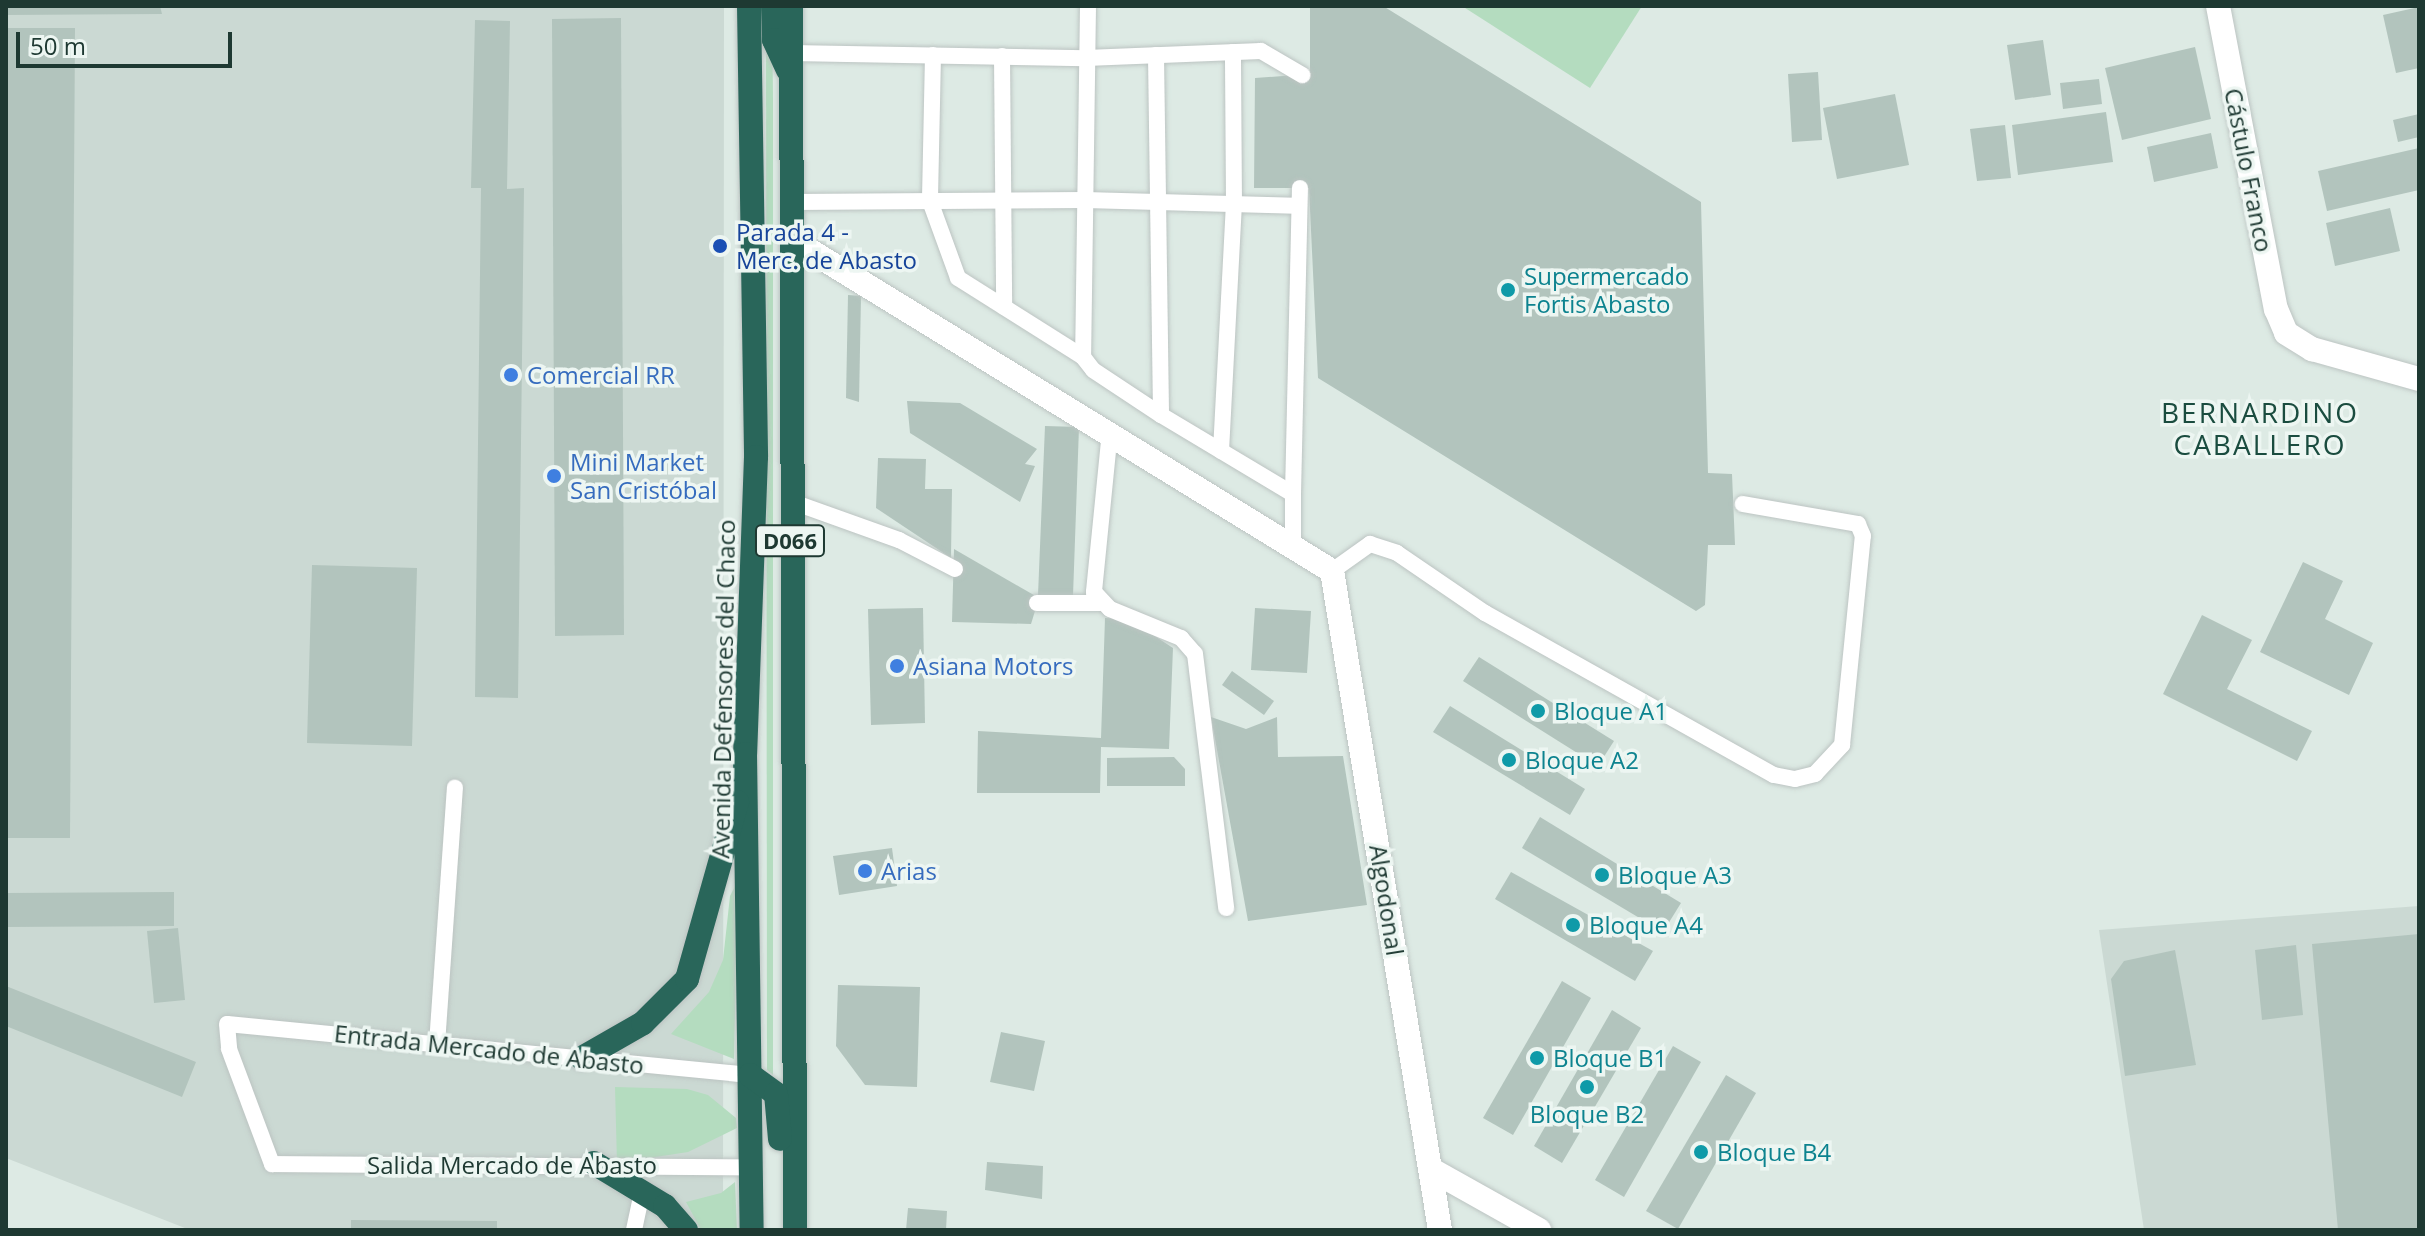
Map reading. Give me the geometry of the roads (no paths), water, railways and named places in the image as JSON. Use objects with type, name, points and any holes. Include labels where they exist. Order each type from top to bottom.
[{"type":"highway","name":"Avenida Defensores del Chaco","points":[[749,6],[756,457],[745,769],[752,1230]]},
{"type":"highway","points":[[773,6],[774,40],[791,64]]},
{"type":"highway","name":"D066","points":[[791,6],[788,1154],[795,1230]]},
{"type":"highway","points":[[582,1058],[643,1023],[687,979],[745,769]]},
{"type":"highway","points":[[750,1075],[770,1088],[779,1102],[788,1154],[779,1230]]},
{"type":"highway","points":[[753,1167],[788,1154]]},
{"type":"highway","points":[[594,1163],[642,1191],[686,1230]]},
{"type":"street","name":"Cástulo Franco","points":[[2218,6],[2276,309],[2286,333],[2312,349],[2419,379]]},
{"type":"street","points":[[791,239],[1110,431],[1332,571]]},
{"type":"street","name":"Algodonal","points":[[1332,571],[1440,1230]]},
{"type":"street","points":[[1432,1170],[1539,1230]]},
{"type":"lane","points":[[1083,357],[1088,6]]},
{"type":"lane","points":[[791,64],[933,55],[1086,58],[1261,51],[1302,75]]},
{"type":"lane","points":[[1221,451],[1234,204],[1233,52]]},
{"type":"lane","points":[[933,55],[930,201],[958,278],[1083,357],[1093,370],[1161,415],[1293,494]]},
{"type":"lane","points":[[1156,55],[1161,415]]},
{"type":"lane","points":[[1002,56],[1004,307]]},
{"type":"lane","points":[[1293,547],[1300,188]]},
{"type":"lane","points":[[792,202],[1085,200],[1299,206]]},
{"type":"lane","points":[[1100,603],[1094,592],[1110,431]]},
{"type":"lane","points":[[790,501],[899,540],[955,569]]},
{"type":"lane","points":[[1332,571],[1370,544],[1397,553],[1485,613],[1774,775],[1795,779],[1815,774],[1842,745],[1863,536],[1858,524],[1743,504]]},
{"type":"lane","points":[[1037,603],[1100,603],[1181,638],[1195,654],[1226,908]]},
{"type":"lane","points":[[437,1044],[455,788]]},
{"type":"lane","name":"Entrada Mercado de Abasto","points":[[272,1164],[229,1049],[227,1024],[750,1075]]},
{"type":"lane","name":"Salida Mercado de Abasto","points":[[272,1164],[594,1163],[753,1167]]},
{"type":"lane","points":[[634,1230],[642,1191]]},
{"type":"place","name":"Parada 4 - Merc. de Abasto","points":[[720,246]]},
{"type":"place","name":"Supermercado Fortis Abasto","points":[[1508,290]]},
{"type":"place","name":"Comercial RR","points":[[511,375]]},
{"type":"place","name":"Mini Market San Cristóbal","points":[[554,476]]},
{"type":"place","name":"Asiana Motors","points":[[897,666]]},
{"type":"place","name":"Bloque A1","points":[[1538,711]]},
{"type":"place","name":"Bloque A2","points":[[1509,760]]},
{"type":"place","name":"Arias","points":[[865,871]]},
{"type":"place","name":"Bloque A3","points":[[1602,875]]},
{"type":"place","name":"Bloque A4","points":[[1573,925]]},
{"type":"place","name":"Bloque B1","points":[[1537,1058]]},
{"type":"place","name":"Bloque B2","points":[[1587,1087]]},
{"type":"place","name":"Bloque B4","points":[[1701,1152]]},
{"type":"district","name":"BERNARDINO CABALLERO","points":[[2260,428]]}]
